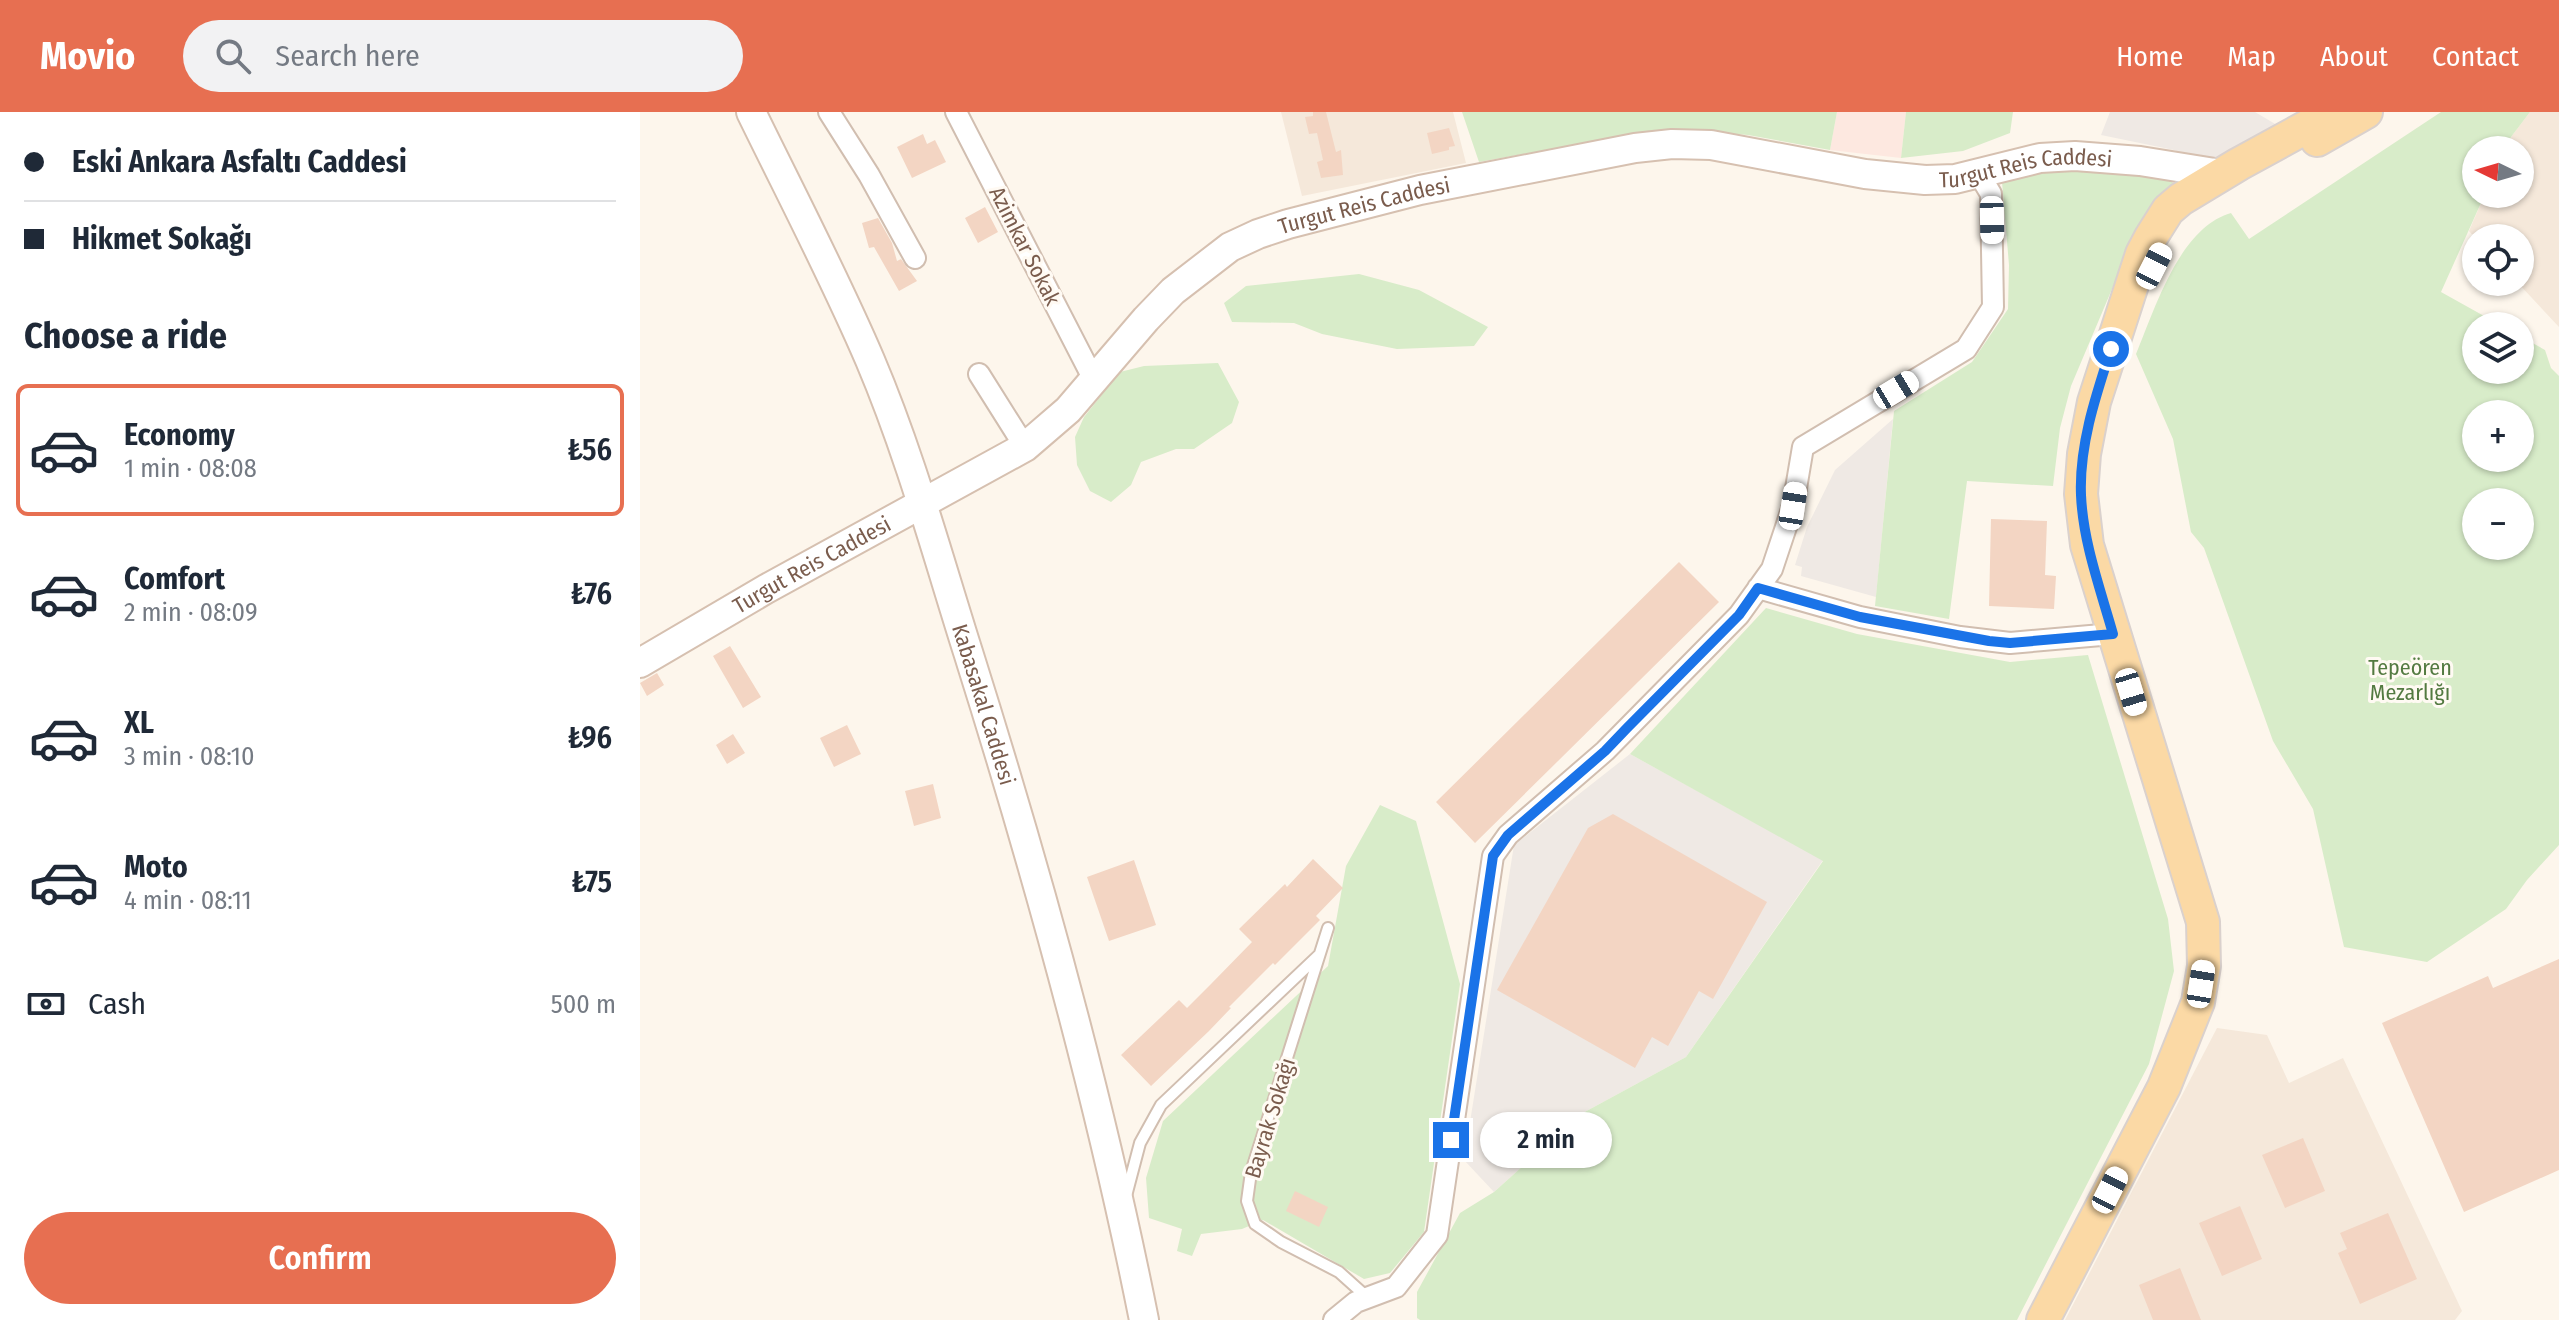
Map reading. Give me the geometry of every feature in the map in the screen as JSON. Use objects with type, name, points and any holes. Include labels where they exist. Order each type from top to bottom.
[{"type":"main road","points":[[2043,1320],[2164,1087],[2198,1002],[2204,966],[2203,922],[2087,545],[2081,494],[2084,454],[2094,402],[2142,254],[2158,224],[2181,199],[2334,112]]},
{"type":"main road","points":[[2111,349],[2163,249],[2193,215],[2213,199],[2366,112]]},
{"type":"street","name":"Kabasakal Caddesi","points":[[751,112],[870,362],[901,441],[1036,879],[1100,1123],[1144,1320]]},
{"type":"street","points":[[829,112],[869,175],[915,258]]},
{"type":"street","name":"Azimkar Sokak","points":[[956,112],[1094,380]]},
{"type":"street","name":"Turgut Reis Caddesi","points":[[640,663],[1025,447],[1068,410],[1173,291],[1230,247],[1288,224],[1420,190],[1635,148],[1672,144],[1743,149],[1898,179],[1955,179],[2040,158],[2075,156],[2140,161],[2221,174]]},
{"type":"street","points":[[1334,1320],[1356,1302],[1396,1287],[1437,1235],[1493,856],[1508,835],[1605,751],[1739,615],[1772,569],[1793,506],[1803,447],[1966,349],[1993,307],[1991,194],[1979,174]]},
{"type":"street","points":[[979,374],[1025,447]]},
{"type":"street","points":[[1758,588],[1860,617],[2000,642],[2113,634]]},
{"type":"lane","name":"Bayrak Sokağı","points":[[1328,928],[1251,1172],[1247,1201],[1255,1224],[1281,1242],[1339,1272],[1368,1298]]},
{"type":"lane","points":[[1122,1214],[1140,1143],[1161,1105],[1319,955]]},
{"type":"shaded area","points":[[1281,112],[1453,112],[1466,163],[1302,196]]},
{"type":"shaded area","points":[[1837,112],[1906,112],[1901,158],[1830,150]]},
{"type":"shaded area","points":[[2110,112],[2255,112],[2282,128],[2211,164],[2174,150],[2101,135]]},
{"type":"shaded area","points":[[2530,112],[2559,112],[2559,327],[2530,296],[2534,296],[2534,224],[2472,224],[2479,208],[2534,208],[2534,136],[2512,136]]},
{"type":"shaded area","points":[[1893,419],[1876,597],[1801,576],[1802,567],[1795,565],[1807,527],[1835,470]]},
{"type":"shaded area","points":[[1630,754],[1823,860],[1686,1057],[1581,1114],[1494,1192],[1464,1160],[1514,845]]},
{"type":"shaded area","points":[[2217,1028],[2267,1035],[2289,1083],[2343,1058],[2462,1311],[2455,1320],[2065,1320]]},
{"type":"green space","points":[[1462,112],[1837,112],[1830,150],[1748,135],[1678,129],[1479,162]]},
{"type":"green space","points":[[1906,112],[2013,112],[2010,133],[1963,151],[1901,158]]},
{"type":"green space","name":"Tepeören Mezarlığı","points":[[2441,112],[2530,112],[2512,136],[2462,136],[2462,208],[2479,208],[2472,224],[2462,224],[2462,245],[2441,292],[2477,312],[2462,312],[2462,384],[2534,384],[2534,344],[2545,350],[2551,368],[2559,376],[2559,845],[2506,909],[2427,962],[2344,947],[2313,809],[2273,741],[2204,548],[2191,532],[2173,439],[2136,354],[2171,272],[2183,252],[2213,222],[2231,213],[2249,239]]},
{"type":"green space","points":[[2121,170],[2168,179],[2176,185],[2134,237],[2071,386],[2060,428],[2053,486],[1967,481],[1949,619],[1875,606],[1894,411],[1972,362],[2008,309],[2009,265],[2002,182],[2043,172]]},
{"type":"green space","points":[[1359,274],[1419,290],[1488,327],[1474,346],[1397,349],[1322,334],[1294,323],[1232,322],[1224,303],[1246,286]]},
{"type":"green space","points":[[1218,363],[1239,402],[1232,423],[1194,449],[1176,449],[1141,462],[1131,485],[1111,502],[1090,491],[1077,465],[1075,437],[1084,417],[1120,372],[1144,366]]},
{"type":"green space","points":[[1766,608],[1857,634],[2010,662],[2088,655],[2168,919],[2174,971],[2149,1064],[2017,1320],[1420,1320],[1417,1318],[1417,1292],[1460,1213],[1494,1192],[1581,1114],[1686,1057],[1823,861],[1630,754]]},
{"type":"green space","points":[[1380,805],[1416,821],[1460,984],[1424,1232],[1390,1273],[1364,1279],[1263,1220],[1242,1229],[1201,1234],[1192,1256],[1177,1251],[1182,1229],[1149,1218],[1146,1178],[1163,1121],[1328,966],[1346,866]]},
{"type":"building","points":[[1313,112],[1326,112],[1336,152],[1341,150],[1343,175],[1321,178],[1317,162],[1323,160],[1317,133],[1309,134],[1305,117],[1313,116]]},
{"type":"building","points":[[1449,128],[1455,146],[1432,154],[1427,133]]},
{"type":"building","points":[[923,134],[927,144],[935,140],[946,162],[912,178],[897,147]]},
{"type":"building","points":[[985,207],[998,232],[978,243],[965,218]]},
{"type":"building","points":[[878,218],[892,243],[897,261],[901,259],[917,281],[899,291],[874,247],[869,248],[862,223]]},
{"type":"building","points":[[1991,519],[2047,521],[2045,575],[2056,576],[2054,609],[1989,606]]},
{"type":"building","points":[[1679,562],[1719,602],[1475,843],[1436,802]]},
{"type":"building","points":[[730,646],[761,697],[743,708],[713,656]]},
{"type":"building","points":[[657,673],[664,685],[647,696],[640,683]]},
{"type":"building","points":[[847,725],[861,754],[834,767],[820,738]]},
{"type":"building","points":[[733,734],[745,753],[727,764],[716,745]]},
{"type":"building","points":[[933,784],[941,818],[914,826],[905,791]]},
{"type":"building","points":[[1613,814],[1767,902],[1713,999],[1699,991],[1668,1046],[1652,1037],[1635,1068],[1497,990],[1588,828]]},
{"type":"building","points":[[1313,859],[1343,888],[1316,916],[1320,920],[1151,1086],[1121,1055],[1179,1000],[1187,1008],[1211,984],[1252,942],[1239,929],[1285,884],[1287,887]]},
{"type":"building","points":[[1134,860],[1156,925],[1109,941],[1087,877]]},
{"type":"building","points":[[2559,959],[2559,1170],[2464,1212],[2382,1023],[2488,976],[2493,988]]},
{"type":"building","points":[[2303,1138],[2325,1191],[2285,1208],[2262,1155]]},
{"type":"building","points":[[1295,1191],[1328,1207],[1319,1227],[1286,1211]]},
{"type":"building","points":[[2240,1206],[2262,1259],[2222,1276],[2199,1223]]},
{"type":"building","points":[[2388,1213],[2417,1279],[2360,1304],[2338,1253],[2347,1249],[2340,1233]]},
{"type":"building","points":[[2180,1268],[2201,1320],[2153,1320],[2139,1285]]},
{"type":"route","points":[[1451,1140],[1493,856],[1508,835],[1605,751],[1739,615],[1758,588],[1860,617],[1989,641],[2010,643],[2113,634],[2087,545],[2081,494],[2084,454],[2094,402],[2111,349]]}]
